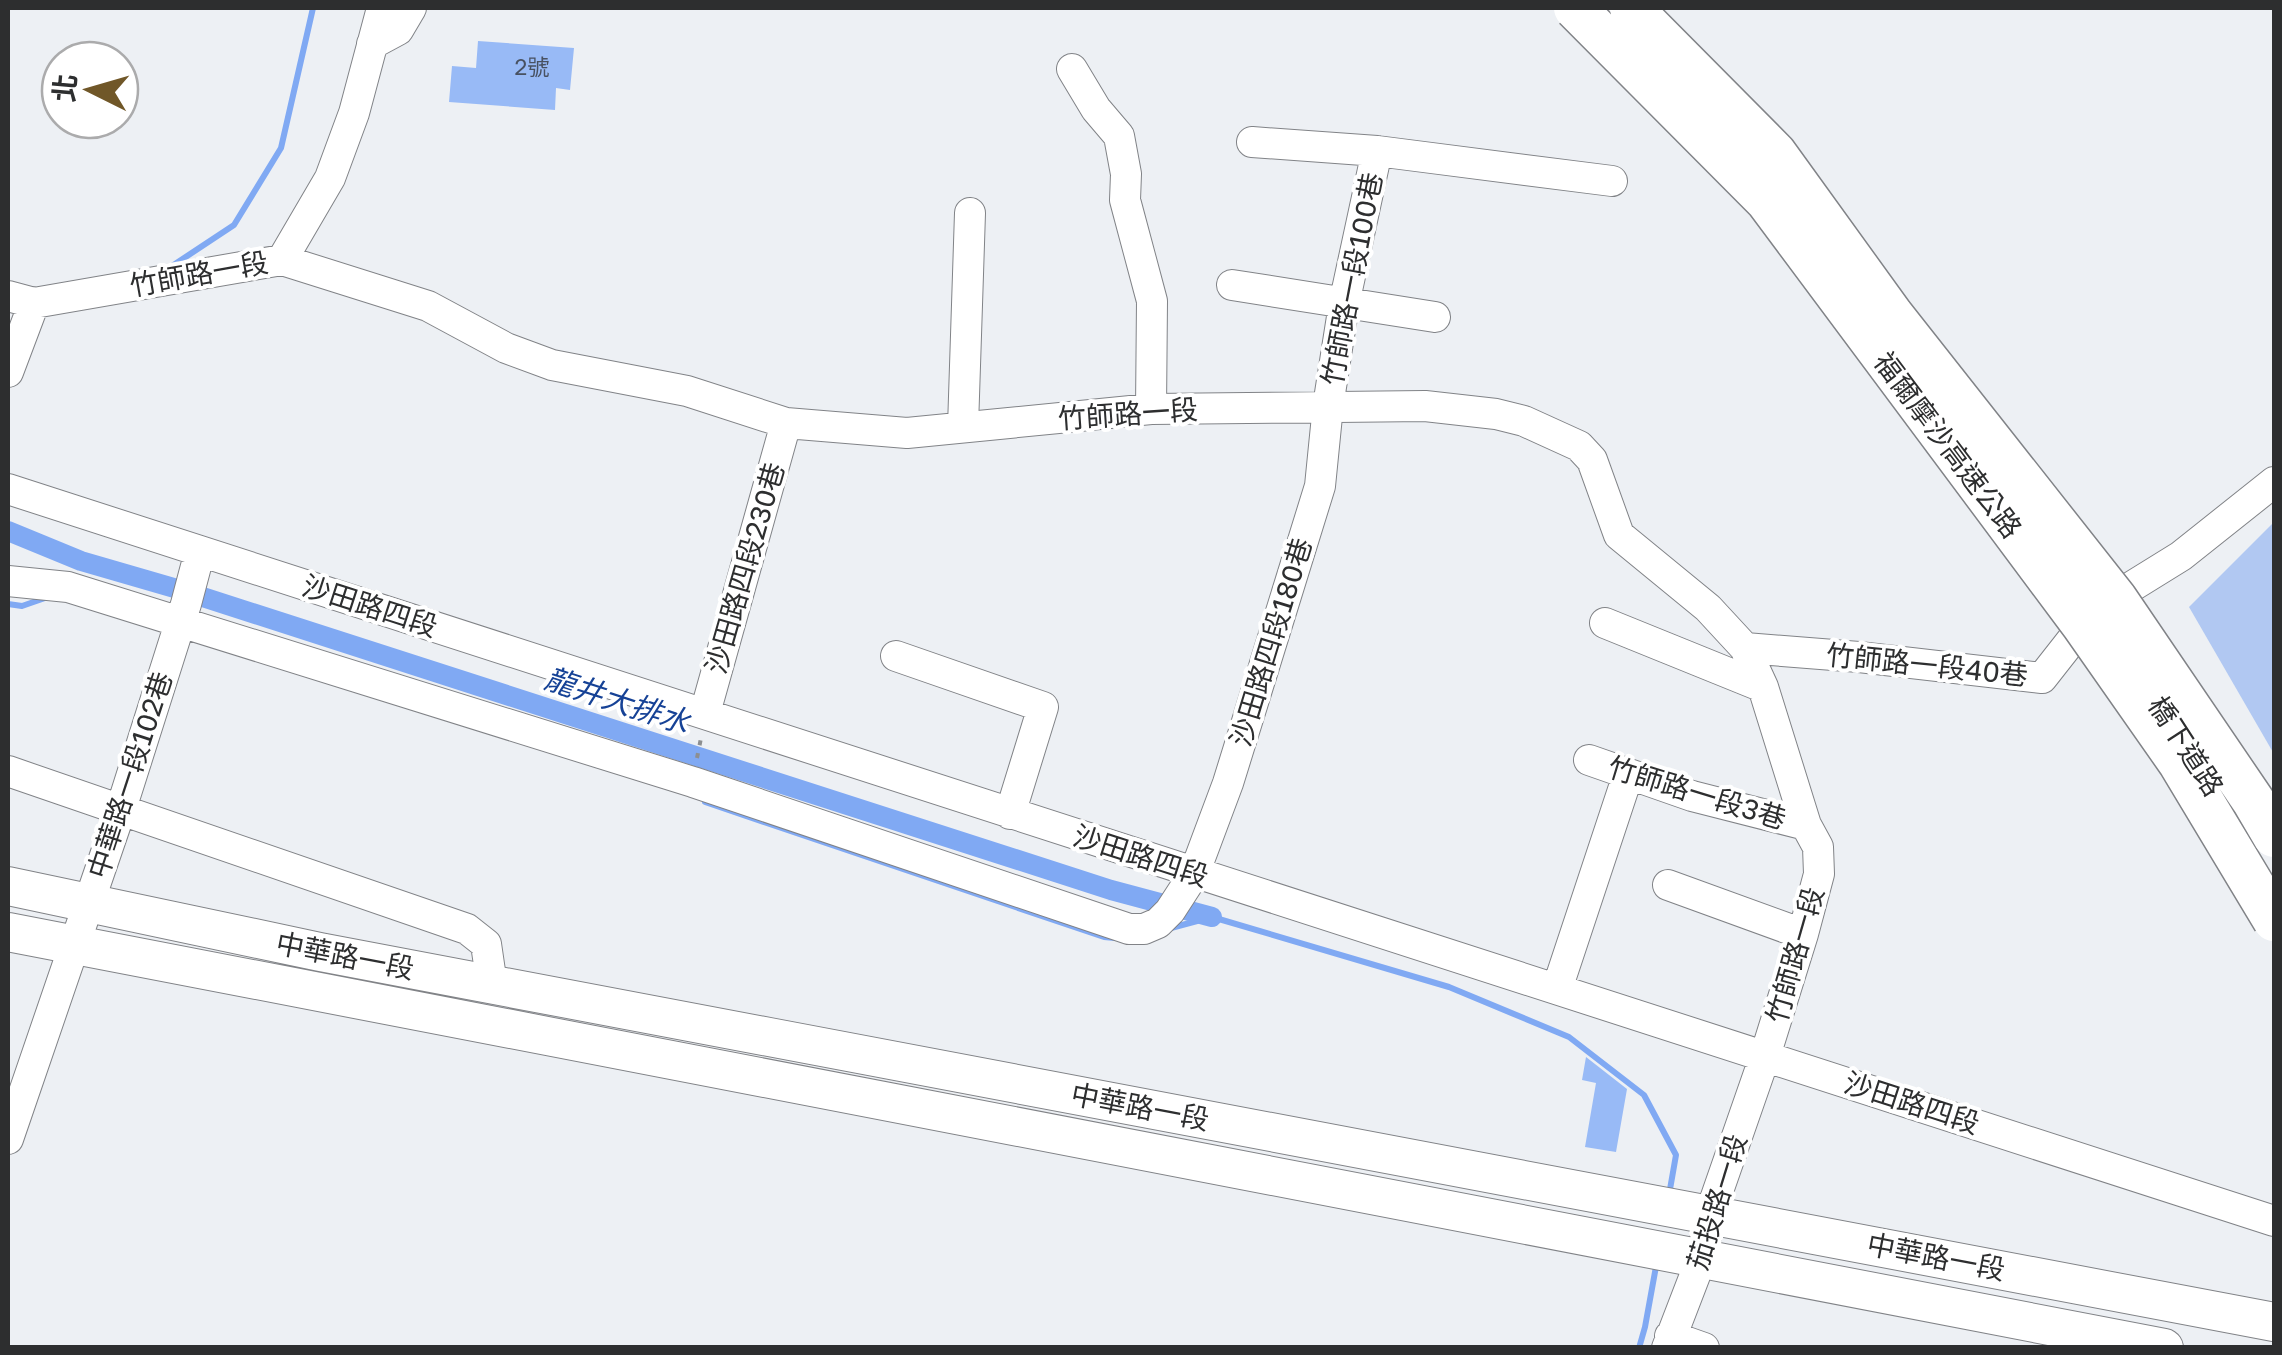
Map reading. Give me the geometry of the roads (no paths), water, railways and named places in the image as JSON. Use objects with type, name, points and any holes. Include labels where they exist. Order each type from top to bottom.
[{"type":"highway","name":"福爾摩沙高速公路","points":[[1575,8],[1767,201],[2083,626],[2179,762],[2274,920]]},
{"type":"highway","name":"福爾摩沙高速公路","points":[[1631,8],[1776,154],[1892,315],[2116,600],[2274,836]]},
{"type":"main road","name":"中華路一段","points":[[8,886],[320,952],[2274,1322]]},
{"type":"main road","name":"中華路一段","points":[[8,932],[2164,1348]]},
{"type":"street","points":[[282,260],[330,178],[354,113],[382,8]]},
{"type":"street","points":[[372,44],[398,30],[411,8]]},
{"type":"street","points":[[1072,69],[1096,109],[1119,136],[1126,174],[1125,200],[1152,301],[1152,409]]},
{"type":"street","points":[[1252,142],[1377,151],[1612,181]]},
{"type":"street","name":"竹師路一段100巷","points":[[1328,406],[1344,304],[1377,151]]},
{"type":"street","points":[[963,427],[970,213]]},
{"type":"street","name":"竹師路一段","points":[[21,300],[282,260],[428,306],[506,348],[552,364],[687,390],[786,424],[906,433],[1152,409],[1328,406],[1425,406],[1524,421],[1579,446],[1592,460],[1619,535],[1708,608],[1745,648],[1762,687],[1806,825],[1818,847],[1818,874],[1803,934],[1765,1056]]},
{"type":"street","points":[[1232,285],[1434,317]]},
{"type":"street","points":[[8,372],[21,300]]},
{"type":"street","name":"沙田路四段180巷","points":[[8,581],[68,587],[183,613],[1128,930],[1144,929],[1158,923],[1170,911],[1194,874],[1228,783],[1320,486],[1328,406]]},
{"type":"street","name":"沙田路四段230巷","points":[[704,722],[786,424]]},
{"type":"street","name":"竹師路一段40巷","points":[[1745,648],[2042,678],[2097,608],[2182,556],[2274,482]]},
{"type":"street","name":"沙田路四段","points":[[8,488],[198,562],[1010,814],[2274,1222]]},
{"type":"street","name":"中華路一段102巷","points":[[8,1139],[121,809],[198,562]]},
{"type":"street","name":"橋下道路","points":[[2097,608],[2274,884]]},
{"type":"street","points":[[1604,623],[1762,687]]},
{"type":"street","points":[[896,656],[1043,707],[1010,814]]},
{"type":"street","name":"竹師路一段3巷","points":[[1589,760],[1692,796],[1806,825]]},
{"type":"street","points":[[8,772],[468,929],[486,944],[492,985]]},
{"type":"street","points":[[1558,989],[1624,787]]},
{"type":"street","points":[[1668,885],[1803,934]]},
{"type":"street","name":"茄投路一段","points":[[1669,1342],[1702,1257],[1710,1214],[1765,1056]]},
{"type":"street","points":[[1669,1342],[1704,1348]]},
{"type":"waterway","points":[[172,266],[234,225],[281,148],[313,8]]},
{"type":"waterway","name":"龍井大排水","points":[[8,531],[81,561],[1111,890],[1212,917]]},
{"type":"waterway","points":[[8,604],[22,606],[45,598]]},
{"type":"waterway","points":[[705,802],[1115,938]]},
{"type":"waterway","points":[[1171,928],[1212,917],[1449,987],[1569,1037],[1644,1095],[1676,1155],[1669,1195]]},
{"type":"waterway","points":[[1639,1348],[1657,1261]]}]
